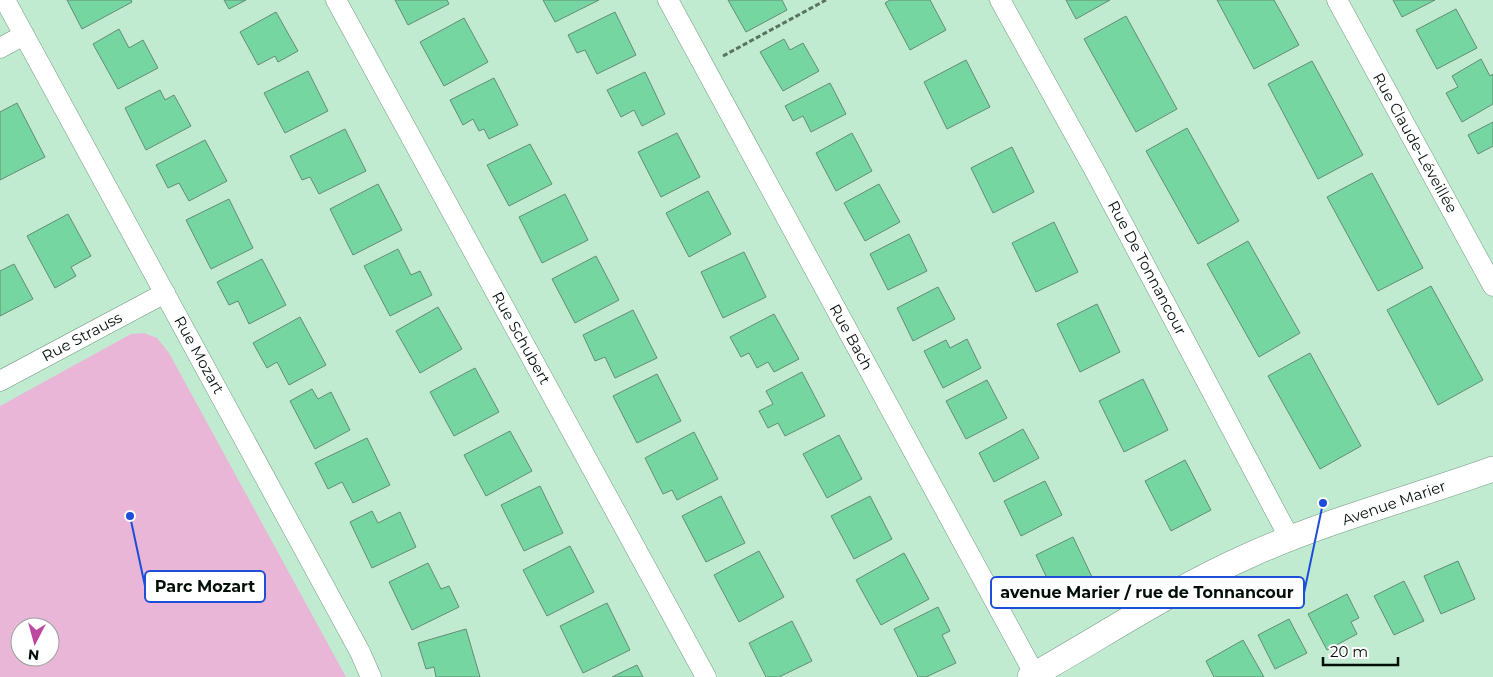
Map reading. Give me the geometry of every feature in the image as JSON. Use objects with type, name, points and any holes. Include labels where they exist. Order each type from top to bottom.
[{"type":"street","name":"Rue Mozart","points":[[5,0],[360,652],[371,677]]},
{"type":"street","name":"Rue Schubert","points":[[336,0],[706,677]]},
{"type":"street","name":"Rue Bach","points":[[668,0],[1032,676]]},
{"type":"street","name":"Rue De Tonnancour","points":[[1000,0],[1096,174],[1290,539]]},
{"type":"street","name":"Rue Claude-Léveillée","points":[[1338,0],[1493,286]]},
{"type":"street","points":[[0,48],[24,35]]},
{"type":"street","name":"Rue Strauss","points":[[0,381],[164,293]]},
{"type":"street","name":"Avenue Marier","points":[[1032,676],[1173,595],[1238,561],[1290,539],[1493,469]]},
{"type":"path","points":[[719,58],[826,0]]},
{"type":"shaded area","points":[[144,333],[157,338],[169,353],[346,677],[0,677],[0,406],[131,334]]},
{"type":"building","points":[[67,0],[131,0],[132,2],[82,29]]},
{"type":"building","points":[[224,0],[246,0],[229,9]]},
{"type":"building","points":[[395,0],[447,0],[449,4],[408,25]]},
{"type":"building","points":[[543,0],[599,0],[555,22]]},
{"type":"building","points":[[728,0],[782,0],[787,10],[746,32]]},
{"type":"building","points":[[890,0],[930,0],[946,30],[910,50],[885,3]]},
{"type":"building","points":[[1066,0],[1110,0],[1076,19]]},
{"type":"building","points":[[1217,0],[1274,0],[1299,45],[1254,69]]},
{"type":"building","points":[[1393,0],[1435,0],[1402,17]]},
{"type":"building","points":[[1456,9],[1477,48],[1437,69],[1416,30]]},
{"type":"building","points":[[276,12],[298,51],[278,62],[275,56],[258,65],[240,32]]},
{"type":"building","points":[[615,12],[636,55],[597,74],[585,50],[577,53],[568,35]]},
{"type":"building","points":[[1126,16],[1177,109],[1136,132],[1084,39]]},
{"type":"building","points":[[464,18],[488,62],[444,86],[420,42]]},
{"type":"building","points":[[119,29],[129,48],[143,40],[158,68],[118,89],[93,44]]},
{"type":"building","points":[[784,39],[790,50],[803,43],[819,71],[783,91],[760,52]]},
{"type":"building","points":[[1481,59],[1490,76],[1493,74],[1493,104],[1462,122],[1446,93],[1458,87],[1452,76]]},
{"type":"building","points":[[966,60],[990,107],[947,129],[924,82]]},
{"type":"building","points":[[1312,61],[1363,155],[1318,179],[1268,84]]},
{"type":"building","points":[[308,71],[328,111],[285,133],[264,93]]},
{"type":"building","points":[[645,72],[665,114],[642,126],[634,110],[621,117],[607,90]]},
{"type":"building","points":[[494,78],[518,125],[489,139],[484,129],[479,131],[473,119],[463,125],[450,100]]},
{"type":"building","points":[[830,83],[846,114],[811,132],[803,116],[793,121],[785,106]]},
{"type":"building","points":[[160,90],[165,100],[174,95],[191,126],[146,150],[125,108]]},
{"type":"building","points":[[17,103],[45,157],[0,180],[0,112]]},
{"type":"building","points":[[1493,122],[1493,146],[1478,154],[1468,135]]},
{"type":"building","points":[[1187,128],[1239,221],[1198,244],[1146,151]]},
{"type":"building","points":[[345,129],[366,171],[319,194],[310,177],[302,180],[290,156]]},
{"type":"building","points":[[677,133],[700,177],[661,197],[638,152]]},
{"type":"building","points":[[852,133],[872,171],[836,191],[816,153]]},
{"type":"building","points":[[205,140],[227,181],[189,201],[179,183],[168,188],[156,165]]},
{"type":"building","points":[[530,144],[552,184],[509,206],[487,165]]},
{"type":"building","points":[[1012,147],[1034,192],[993,213],[971,168]]},
{"type":"building","points":[[1372,173],[1423,268],[1378,291],[1327,197]]},
{"type":"building","points":[[378,184],[402,230],[353,255],[330,209]]},
{"type":"building","points":[[879,184],[900,222],[865,241],[844,203]]},
{"type":"building","points":[[708,191],[731,234],[689,257],[666,213]]},
{"type":"building","points":[[565,194],[588,240],[542,263],[519,217]]},
{"type":"building","points":[[229,199],[253,248],[211,269],[186,220]]},
{"type":"building","points":[[68,214],[91,256],[71,267],[76,276],[55,288],[27,236]]},
{"type":"building","points":[[1054,222],[1078,272],[1036,292],[1012,243]]},
{"type":"building","points":[[909,234],[927,271],[888,290],[870,254]]},
{"type":"building","points":[[1248,241],[1300,333],[1259,357],[1207,264]]},
{"type":"building","points":[[398,249],[411,275],[420,271],[432,295],[390,316],[364,266]]},
{"type":"building","points":[[744,252],[766,297],[723,318],[701,272]]},
{"type":"building","points":[[596,256],[619,300],[575,323],[552,279]]},
{"type":"building","points":[[262,259],[286,305],[249,324],[238,301],[229,305],[217,282]]},
{"type":"building","points":[[14,264],[33,299],[0,316],[0,271]]},
{"type":"building","points":[[1431,286],[1483,380],[1438,405],[1387,310]]},
{"type":"building","points":[[938,287],[955,319],[913,341],[897,308]]},
{"type":"building","points":[[1097,304],[1120,352],[1080,372],[1057,324]]},
{"type":"building","points":[[438,307],[462,349],[420,373],[396,331]]},
{"type":"building","points":[[633,310],[657,358],[615,378],[605,357],[595,361],[583,335]]},
{"type":"building","points":[[774,314],[799,359],[774,372],[768,362],[757,368],[749,353],[741,357],[730,337]]},
{"type":"building","points":[[300,317],[326,365],[289,385],[277,362],[267,368],[253,343]]},
{"type":"building","points":[[967,339],[981,368],[943,388],[924,351],[946,340],[950,348]]},
{"type":"building","points":[[1310,353],[1361,446],[1320,469],[1268,376]]},
{"type":"building","points":[[475,368],[499,412],[454,436],[430,392]]},
{"type":"building","points":[[802,372],[825,416],[785,436],[778,423],[768,428],[759,411],[773,404],[766,391]]},
{"type":"building","points":[[657,374],[681,421],[637,443],[613,396]]},
{"type":"building","points":[[1143,379],[1168,430],[1124,452],[1099,401]]},
{"type":"building","points":[[987,380],[1007,418],[966,439],[946,401]]},
{"type":"building","points":[[312,389],[318,399],[331,392],[350,430],[315,449],[290,401]]},
{"type":"building","points":[[1023,429],[1039,458],[994,482],[979,453]]},
{"type":"building","points":[[510,431],[532,471],[486,496],[464,455]]},
{"type":"building","points":[[694,432],[718,479],[677,500],[672,490],[663,494],[645,458]]},
{"type":"building","points":[[839,435],[862,479],[827,498],[803,454]]},
{"type":"building","points":[[367,438],[390,485],[353,503],[342,482],[328,489],[315,463]]},
{"type":"building","points":[[1185,460],[1211,510],[1171,531],[1145,481]]},
{"type":"building","points":[[1045,481],[1062,515],[1021,536],[1004,501]]},
{"type":"building","points":[[540,486],[563,533],[524,551],[501,505]]},
{"type":"building","points":[[721,496],[745,543],[706,562],[682,516]]},
{"type":"building","points":[[870,496],[892,539],[854,559],[831,516]]},
{"type":"building","points":[[372,511],[378,523],[400,512],[416,547],[372,568],[350,522]]},
{"type":"building","points":[[1073,537],[1092,577],[1055,595],[1036,555]]},
{"type":"building","points":[[570,546],[594,592],[547,616],[523,570]]},
{"type":"building","points":[[759,551],[784,597],[739,622],[714,575]]},
{"type":"building","points":[[904,553],[929,599],[881,625],[856,580]]},
{"type":"building","points":[[1458,561],[1475,599],[1441,614],[1424,576]]},
{"type":"building","points":[[428,563],[441,589],[449,586],[459,607],[412,630],[389,582]]},
{"type":"building","points":[[1404,581],[1424,621],[1394,635],[1374,596]]},
{"type":"building","points":[[1347,594],[1359,618],[1351,622],[1357,634],[1327,650],[1308,614]]},
{"type":"building","points":[[607,603],[630,650],[583,673],[560,626]]},
{"type":"building","points":[[938,607],[950,631],[942,635],[956,663],[926,677],[918,677],[894,629]]},
{"type":"building","points":[[1289,619],[1307,653],[1275,669],[1258,635]]},
{"type":"building","points":[[792,621],[812,661],[779,677],[766,677],[749,643]]},
{"type":"building","points":[[466,629],[480,677],[436,677],[434,667],[426,669],[418,643]]},
{"type":"building","points":[[1243,640],[1264,677],[1214,677],[1206,661]]},
{"type":"building","points":[[637,665],[643,677],[612,677]]},
{"type":"place","name":"avenue Marier / rue de Tonnancour","points":[[1323,503]]},
{"type":"place","name":"Parc Mozart","points":[[130,516]]}]
